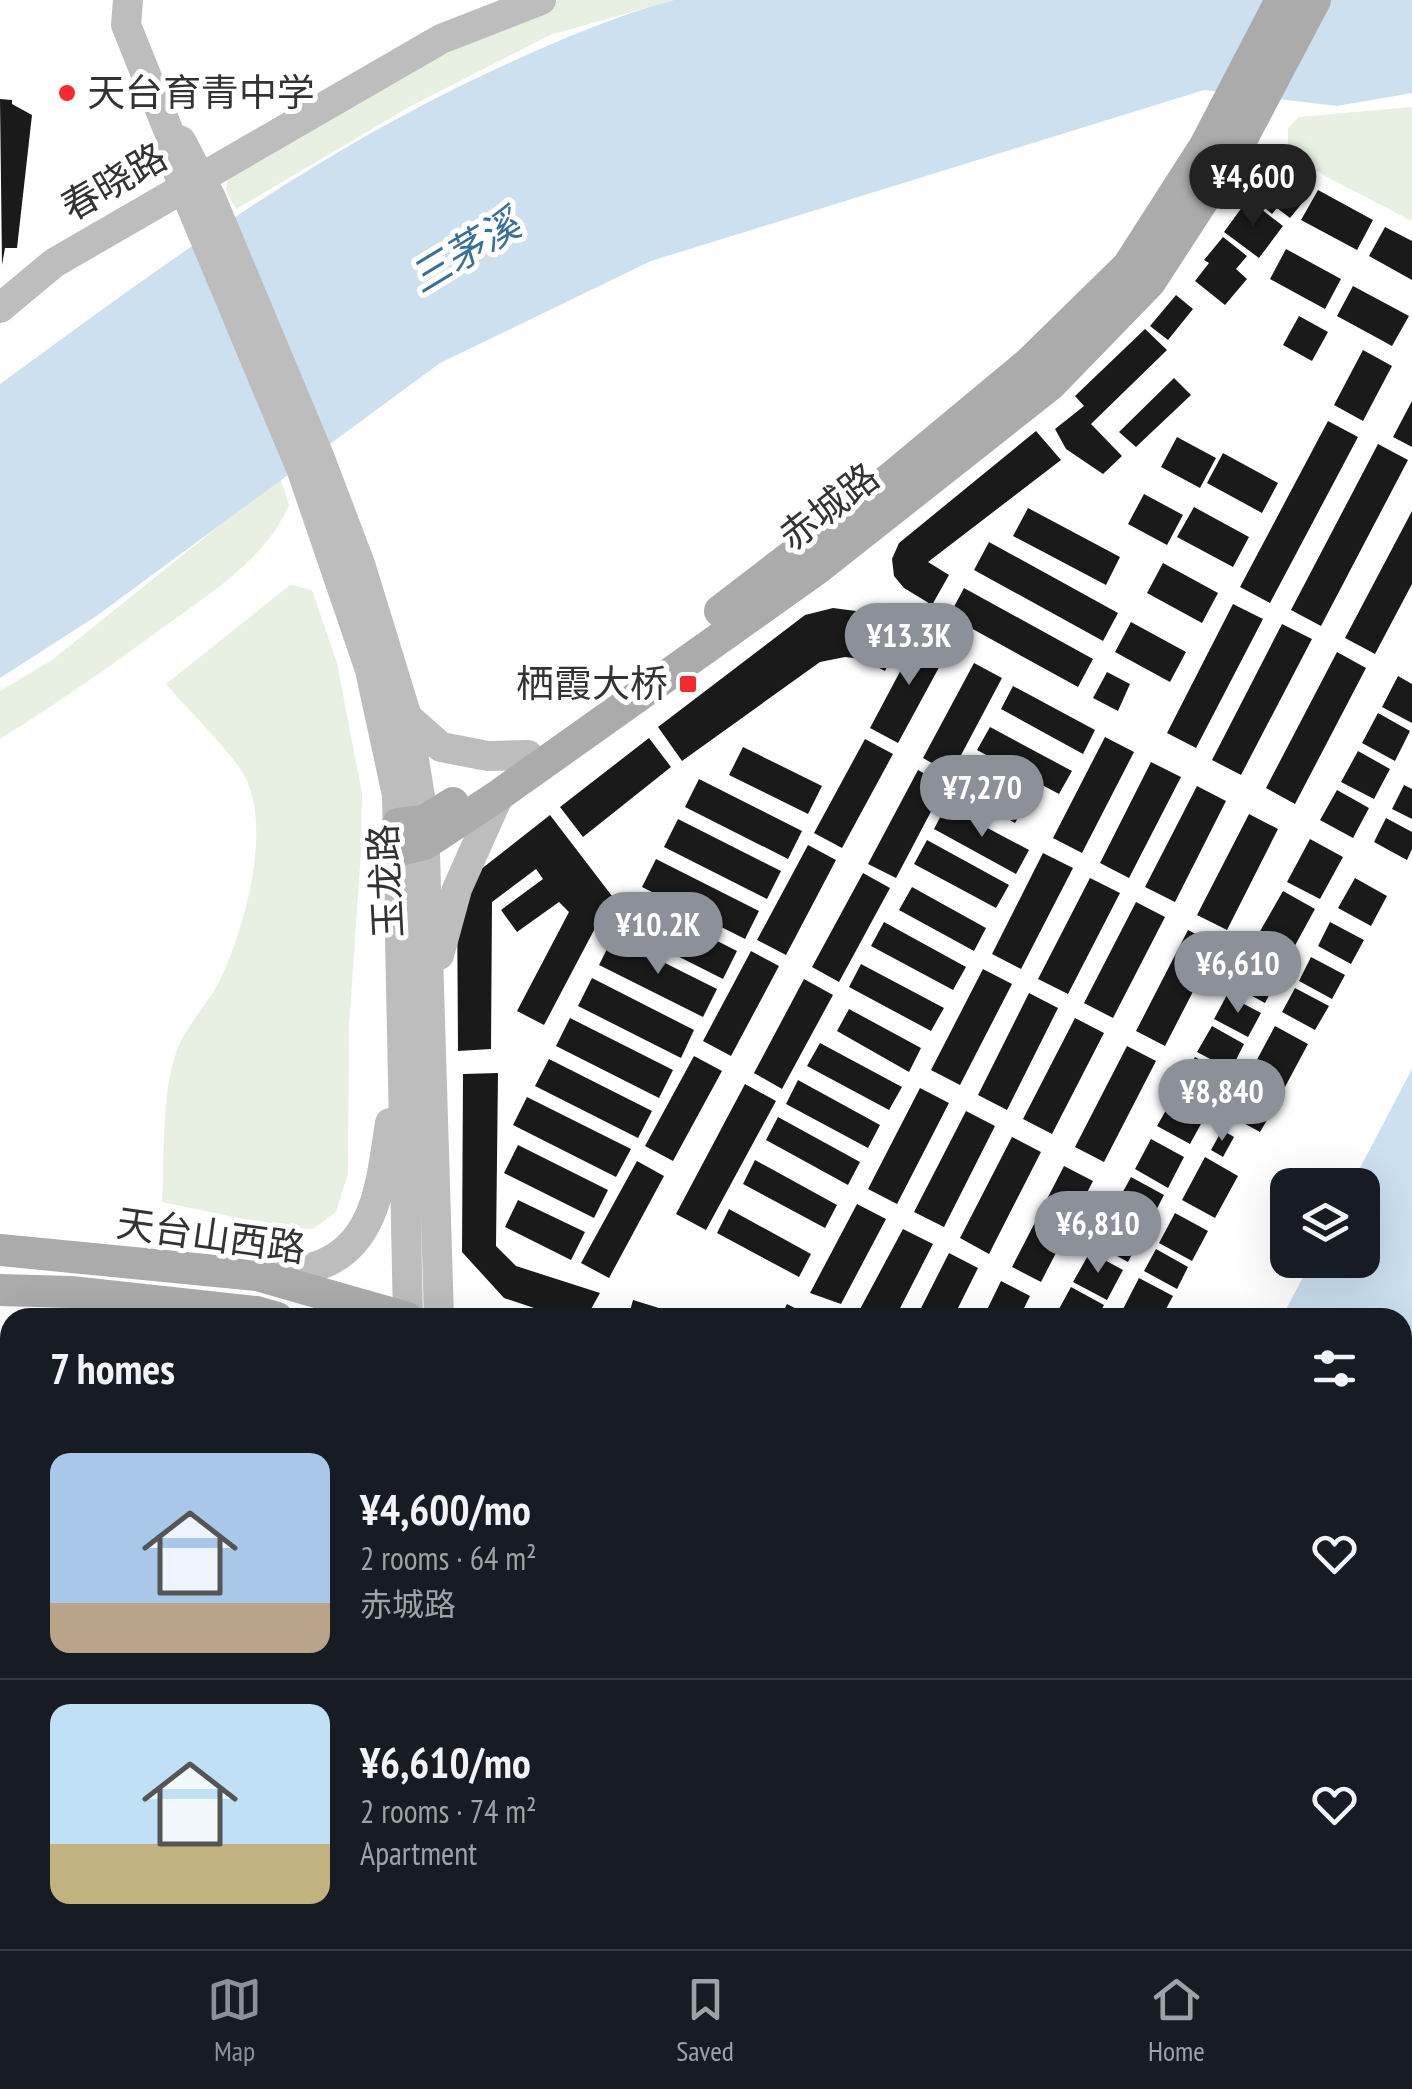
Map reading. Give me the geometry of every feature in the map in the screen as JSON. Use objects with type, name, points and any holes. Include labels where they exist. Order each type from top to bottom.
[{"type":"main road","points":[[128,0],[126,25],[171,137],[182,141],[197,193],[310,463]]},
{"type":"main road","name":"春晓路","points":[[0,308],[54,263],[197,193],[441,39],[542,0]]},
{"type":"main road","points":[[1221,147],[1281,0]]},
{"type":"main road","points":[[1221,147],[1315,0]]},
{"type":"main road","name":"赤城路","points":[[411,835],[528,755],[794,556],[1030,363],[1128,266],[1221,147]]},
{"type":"main road","name":"赤城路","points":[[411,835],[499,795],[817,569],[1050,385],[1150,282],[1221,147]]},
{"type":"main road","name":"玉龙路","points":[[310,463],[360,564],[407,717],[411,835],[402,1041],[407,1308]]},
{"type":"main road","name":"玉龙路","points":[[310,463],[370,670],[397,796],[411,835],[431,982],[439,1308]]},
{"type":"main road","points":[[407,717],[441,747],[488,756],[528,755]]},
{"type":"main road","points":[[431,982],[457,889],[499,795]]},
{"type":"main road","points":[[257,1275],[316,1267],[350,1246],[372,1217],[402,1041]]},
{"type":"main road","name":"天台山西路","points":[[0,1250],[257,1275],[372,1308]]},
{"type":"main road","name":"天台山西路","points":[[0,1290],[71,1292],[206,1308]]},
{"type":"green space","points":[[558,0],[674,0],[550,35],[411,106],[236,209],[226,191],[230,167],[356,97]]},
{"type":"green space","points":[[1412,107],[1412,221],[1288,152],[1288,128],[1299,117]]},
{"type":"green space","points":[[280,477],[289,505],[250,560],[214,591],[0,739],[0,691],[52,660]]},
{"type":"green space","points":[[290,585],[312,590],[337,663],[362,793],[349,1027],[348,1173],[336,1212],[313,1229],[291,1229],[162,1202],[166,1104],[172,1067],[181,1040],[230,957],[246,906],[256,850],[253,798],[245,777],[166,684]]},
{"type":"water","name":"三茅溪","points":[[674,0],[1412,0],[1412,93],[1337,106],[1204,90],[651,261],[440,363],[95,617],[0,678],[0,384],[180,254],[365,136],[541,49]]},
{"type":"water","points":[[1412,1069],[1412,1308],[1287,1308],[1303,1278],[1380,1278],[1380,1168],[1360,1168]]},
{"type":"building","points":[[0,99],[12,100],[12,104],[32,115],[17,248],[5,248],[2,265]]},
{"type":"building","points":[[1270,170],[1291,187],[1297,179],[1312,191],[1290,218],[1277,208],[1272,214],[1250,195]]},
{"type":"building","points":[[1318,190],[1373,220],[1357,250],[1301,220]]},
{"type":"building","points":[[1248,199],[1283,226],[1259,258],[1224,232]]},
{"type":"building","points":[[1385,227],[1412,241],[1412,280],[1369,256]]},
{"type":"building","points":[[1223,237],[1247,256],[1236,269],[1247,279],[1225,305],[1195,281],[1209,263],[1204,260]]},
{"type":"building","points":[[1286,249],[1341,279],[1325,309],[1270,279]]},
{"type":"building","points":[[1353,286],[1409,316],[1392,346],[1337,316]]},
{"type":"building","points":[[1176,295],[1193,309],[1168,340],[1150,326]]},
{"type":"building","points":[[1299,316],[1328,332],[1312,361],[1283,345]]},
{"type":"building","points":[[1145,329],[1167,350],[1091,424],[1122,456],[1103,474],[1066,449],[1055,429],[1084,406],[1075,396]]},
{"type":"building","points":[[1363,350],[1392,366],[1363,421],[1334,405]]},
{"type":"building","points":[[1174,378],[1191,395],[1136,447],[1119,432]]},
{"type":"building","points":[[1412,401],[1412,447],[1393,437]]},
{"type":"building","points":[[1328,421],[1358,437],[1270,603],[1240,587]]},
{"type":"building","points":[[1036,431],[1061,460],[928,562],[949,575],[932,605],[904,588],[894,576],[892,559],[899,543]]},
{"type":"building","points":[[1177,437],[1216,458],[1200,488],[1161,467]]},
{"type":"building","points":[[1378,444],[1408,460],[1321,626],[1291,610]]},
{"type":"building","points":[[1223,453],[1278,483],[1262,513],[1207,483]]},
{"type":"building","points":[[1144,494],[1183,515],[1167,545],[1128,524]]},
{"type":"building","points":[[1194,507],[1249,537],[1233,567],[1177,537]]},
{"type":"building","points":[[1028,508],[1120,557],[1106,585],[1013,536]]},
{"type":"building","points":[[1412,511],[1412,584],[1375,654],[1345,638]]},
{"type":"building","points":[[989,542],[1118,613],[1103,641],[974,570]]},
{"type":"building","points":[[1163,563],[1218,593],[1202,623],[1147,593]]},
{"type":"building","points":[[964,588],[1093,659],[1078,687],[949,616]]},
{"type":"building","points":[[1233,604],[1263,619],[1196,748],[1167,733]]},
{"type":"building","points":[[833,608],[871,613],[906,630],[885,671],[862,659],[845,657],[820,662],[682,761],[658,727],[805,615]]},
{"type":"building","points":[[1131,622],[1186,652],[1170,682],[1115,652]]},
{"type":"building","points":[[1282,624],[1312,639],[1241,775],[1212,760]]},
{"type":"building","points":[[920,634],[949,649],[898,743],[870,728]]},
{"type":"building","points":[[1337,652],[1366,668],[1295,804],[1266,788]]},
{"type":"building","points":[[974,663],[1002,678],[951,774],[923,758]]},
{"type":"building","points":[[1107,672],[1130,684],[1118,711],[1093,698]]},
{"type":"building","points":[[1398,676],[1412,684],[1412,723],[1382,707]]},
{"type":"building","points":[[1013,686],[1095,730],[1083,754],[1001,709]]},
{"type":"building","points":[[1378,713],[1410,731],[1395,761],[1362,743]]},
{"type":"building","points":[[990,727],[1072,771],[1059,794],[977,750]]},
{"type":"building","points":[[1105,737],[1134,752],[1082,853],[1053,838]]},
{"type":"building","points":[[649,738],[671,767],[583,837],[560,807]]},
{"type":"building","points":[[865,739],[893,754],[842,848],[814,833]]},
{"type":"building","points":[[743,747],[822,786],[808,814],[729,775]]},
{"type":"building","points":[[1358,751],[1390,769],[1374,799],[1341,782]]},
{"type":"building","points":[[1151,762],[1181,777],[1129,878],[1100,863]]},
{"type":"building","points":[[970,767],[1028,800],[1015,823],[957,790]]},
{"type":"building","points":[[918,770],[945,785],[896,878],[868,864]]},
{"type":"building","points":[[699,779],[802,831],[788,859],[685,807]]},
{"type":"building","points":[[1404,785],[1412,789],[1412,819],[1392,809]]},
{"type":"building","points":[[1197,786],[1226,801],[1175,902],[1145,887]]},
{"type":"building","points":[[1337,790],[1369,808],[1353,838],[1320,820]]},
{"type":"building","points":[[946,806],[1029,850],[1016,874],[934,829]]},
{"type":"building","points":[[1249,814],[1278,829],[1227,930],[1197,915]]},
{"type":"building","points":[[550,815],[612,896],[544,1025],[517,1011],[569,912],[559,902],[517,932],[501,910],[543,879],[536,869],[492,902],[491,1049],[458,1051],[457,888]]},
{"type":"building","points":[[1386,818],[1412,832],[1407,860],[1374,842]]},
{"type":"building","points":[[678,819],[781,871],[767,899],[664,847]]},
{"type":"building","points":[[1310,839],[1343,857],[1320,899],[1287,882]]},
{"type":"building","points":[[927,840],[1009,885],[996,908],[914,864]]},
{"type":"building","points":[[808,845],[836,860],[786,955],[757,940]]},
{"type":"building","points":[[1043,853],[1073,868],[1021,969],[992,954]]},
{"type":"building","points":[[656,859],[759,911],[745,939],[642,887]]},
{"type":"building","points":[[863,873],[890,888],[839,982],[812,967]]},
{"type":"building","points":[[1090,878],[1120,893],[1068,994],[1038,979]]},
{"type":"building","points":[[1355,878],[1387,896],[1371,926],[1338,908]]},
{"type":"building","points":[[912,887],[986,928],[974,951],[899,910]]},
{"type":"building","points":[[1283,891],[1315,909],[1292,951],[1259,933]]},
{"type":"building","points":[[634,899],[737,951],[723,979],[620,927]]},
{"type":"building","points":[[1136,902],[1165,917],[1113,1018],[1084,1003]]},
{"type":"building","points":[[884,922],[966,967],[953,990],[871,946]]},
{"type":"building","points":[[1330,922],[1364,940],[1351,964],[1318,946]]},
{"type":"building","points":[[1188,930],[1217,945],[1165,1046],[1136,1031]]},
{"type":"building","points":[[613,937],[717,989],[703,1017],[599,965]]},
{"type":"building","points":[[1255,943],[1287,961],[1265,1003],[1232,985]]},
{"type":"building","points":[[751,951],[779,966],[731,1056],[703,1041]]},
{"type":"building","points":[[1311,957],[1345,975],[1332,999],[1299,981]]},
{"type":"building","points":[[861,964],[944,1008],[931,1031],[849,987]]},
{"type":"building","points":[[983,969],[1012,984],[960,1085],[931,1070]]},
{"type":"building","points":[[592,978],[694,1030],[681,1058],[578,1006]]},
{"type":"building","points":[[804,979],[833,995],[782,1089],[754,1073]]},
{"type":"building","points":[[1295,988],[1329,1006],[1315,1030],[1282,1012]]},
{"type":"building","points":[[1029,993],[1058,1008],[1007,1110],[978,1095]]},
{"type":"building","points":[[1227,995],[1261,1013],[1248,1037],[1214,1019]]},
{"type":"building","points":[[849,1009],[921,1048],[909,1072],[837,1031]]},
{"type":"building","points":[[570,1018],[673,1070],[659,1098],[556,1046]]},
{"type":"building","points":[[1075,1018],[1104,1033],[1052,1134],[1023,1119]]},
{"type":"building","points":[[1212,1026],[1244,1044],[1231,1070],[1197,1052]]},
{"type":"building","points":[[1275,1026],[1308,1044],[1285,1087],[1252,1069]]},
{"type":"building","points":[[820,1043],[902,1087],[889,1110],[807,1066]]},
{"type":"building","points":[[1127,1046],[1156,1061],[1104,1162],[1075,1147]]},
{"type":"building","points":[[694,1056],[722,1071],[673,1161],[645,1146]]},
{"type":"building","points":[[1195,1057],[1228,1075],[1211,1106],[1178,1088]]},
{"type":"building","points":[[549,1059],[652,1111],[638,1138],[535,1086]]},
{"type":"building","points":[[498,1073],[496,1246],[516,1266],[600,1293],[592,1308],[534,1308],[504,1298],[462,1252],[463,1074]]},
{"type":"building","points":[[1250,1075],[1283,1093],[1260,1132],[1227,1114]]},
{"type":"building","points":[[798,1080],[880,1125],[868,1148],[786,1104]]},
{"type":"building","points":[[745,1084],[776,1101],[706,1230],[676,1214]]},
{"type":"building","points":[[920,1088],[949,1103],[897,1204],[868,1189]]},
{"type":"building","points":[[1174,1096],[1207,1113],[1190,1144],[1157,1126]]},
{"type":"building","points":[[527,1097],[631,1149],[616,1177],[513,1125]]},
{"type":"building","points":[[966,1111],[995,1126],[944,1227],[914,1212]]},
{"type":"building","points":[[778,1117],[860,1162],[848,1185],[766,1140]]},
{"type":"building","points":[[1222,1130],[1234,1137],[1223,1157],[1211,1150]]},
{"type":"building","points":[[1012,1137],[1041,1152],[989,1254],[960,1238]]},
{"type":"building","points":[[1151,1139],[1184,1157],[1168,1188],[1135,1169]]},
{"type":"building","points":[[518,1145],[608,1190],[594,1218],[504,1173]]},
{"type":"building","points":[[1205,1157],[1238,1176],[1215,1218],[1182,1200]]},
{"type":"building","points":[[755,1160],[837,1205],[825,1228],[743,1184]]},
{"type":"building","points":[[637,1161],[664,1176],[609,1278],[581,1263]]},
{"type":"building","points":[[1064,1166],[1093,1181],[1041,1282],[1012,1267]]},
{"type":"building","points":[[1131,1177],[1164,1195],[1148,1226],[1114,1208]]},
{"type":"building","points":[[518,1200],[585,1232],[571,1260],[505,1227]]},
{"type":"building","points":[[857,1204],[886,1219],[841,1304],[810,1293]]},
{"type":"building","points":[[729,1209],[811,1254],[799,1277],[717,1233]]},
{"type":"building","points":[[1111,1213],[1144,1231],[1128,1262],[1095,1244]]},
{"type":"building","points":[[1175,1213],[1208,1231],[1192,1261],[1159,1243]]},
{"type":"building","points":[[903,1229],[933,1244],[900,1308],[861,1308]]},
{"type":"building","points":[[1156,1249],[1188,1267],[1177,1289],[1144,1271]]},
{"type":"building","points":[[1090,1252],[1123,1270],[1107,1300],[1073,1282]]},
{"type":"building","points":[[949,1253],[978,1268],[958,1308],[921,1308]]},
{"type":"building","points":[[1139,1278],[1173,1296],[1166,1308],[1124,1308]]},
{"type":"building","points":[[1001,1281],[1030,1296],[1024,1308],[988,1308]]},
{"type":"building","points":[[1071,1287],[1104,1305],[1102,1308],[1059,1308]]},
{"type":"building","points":[[633,1300],[659,1308],[631,1308]]},
{"type":"place","name":"天台育青中学","points":[[67,93]]},
{"type":"place","name":"栖霞大桥","points":[[688,684]]}]
